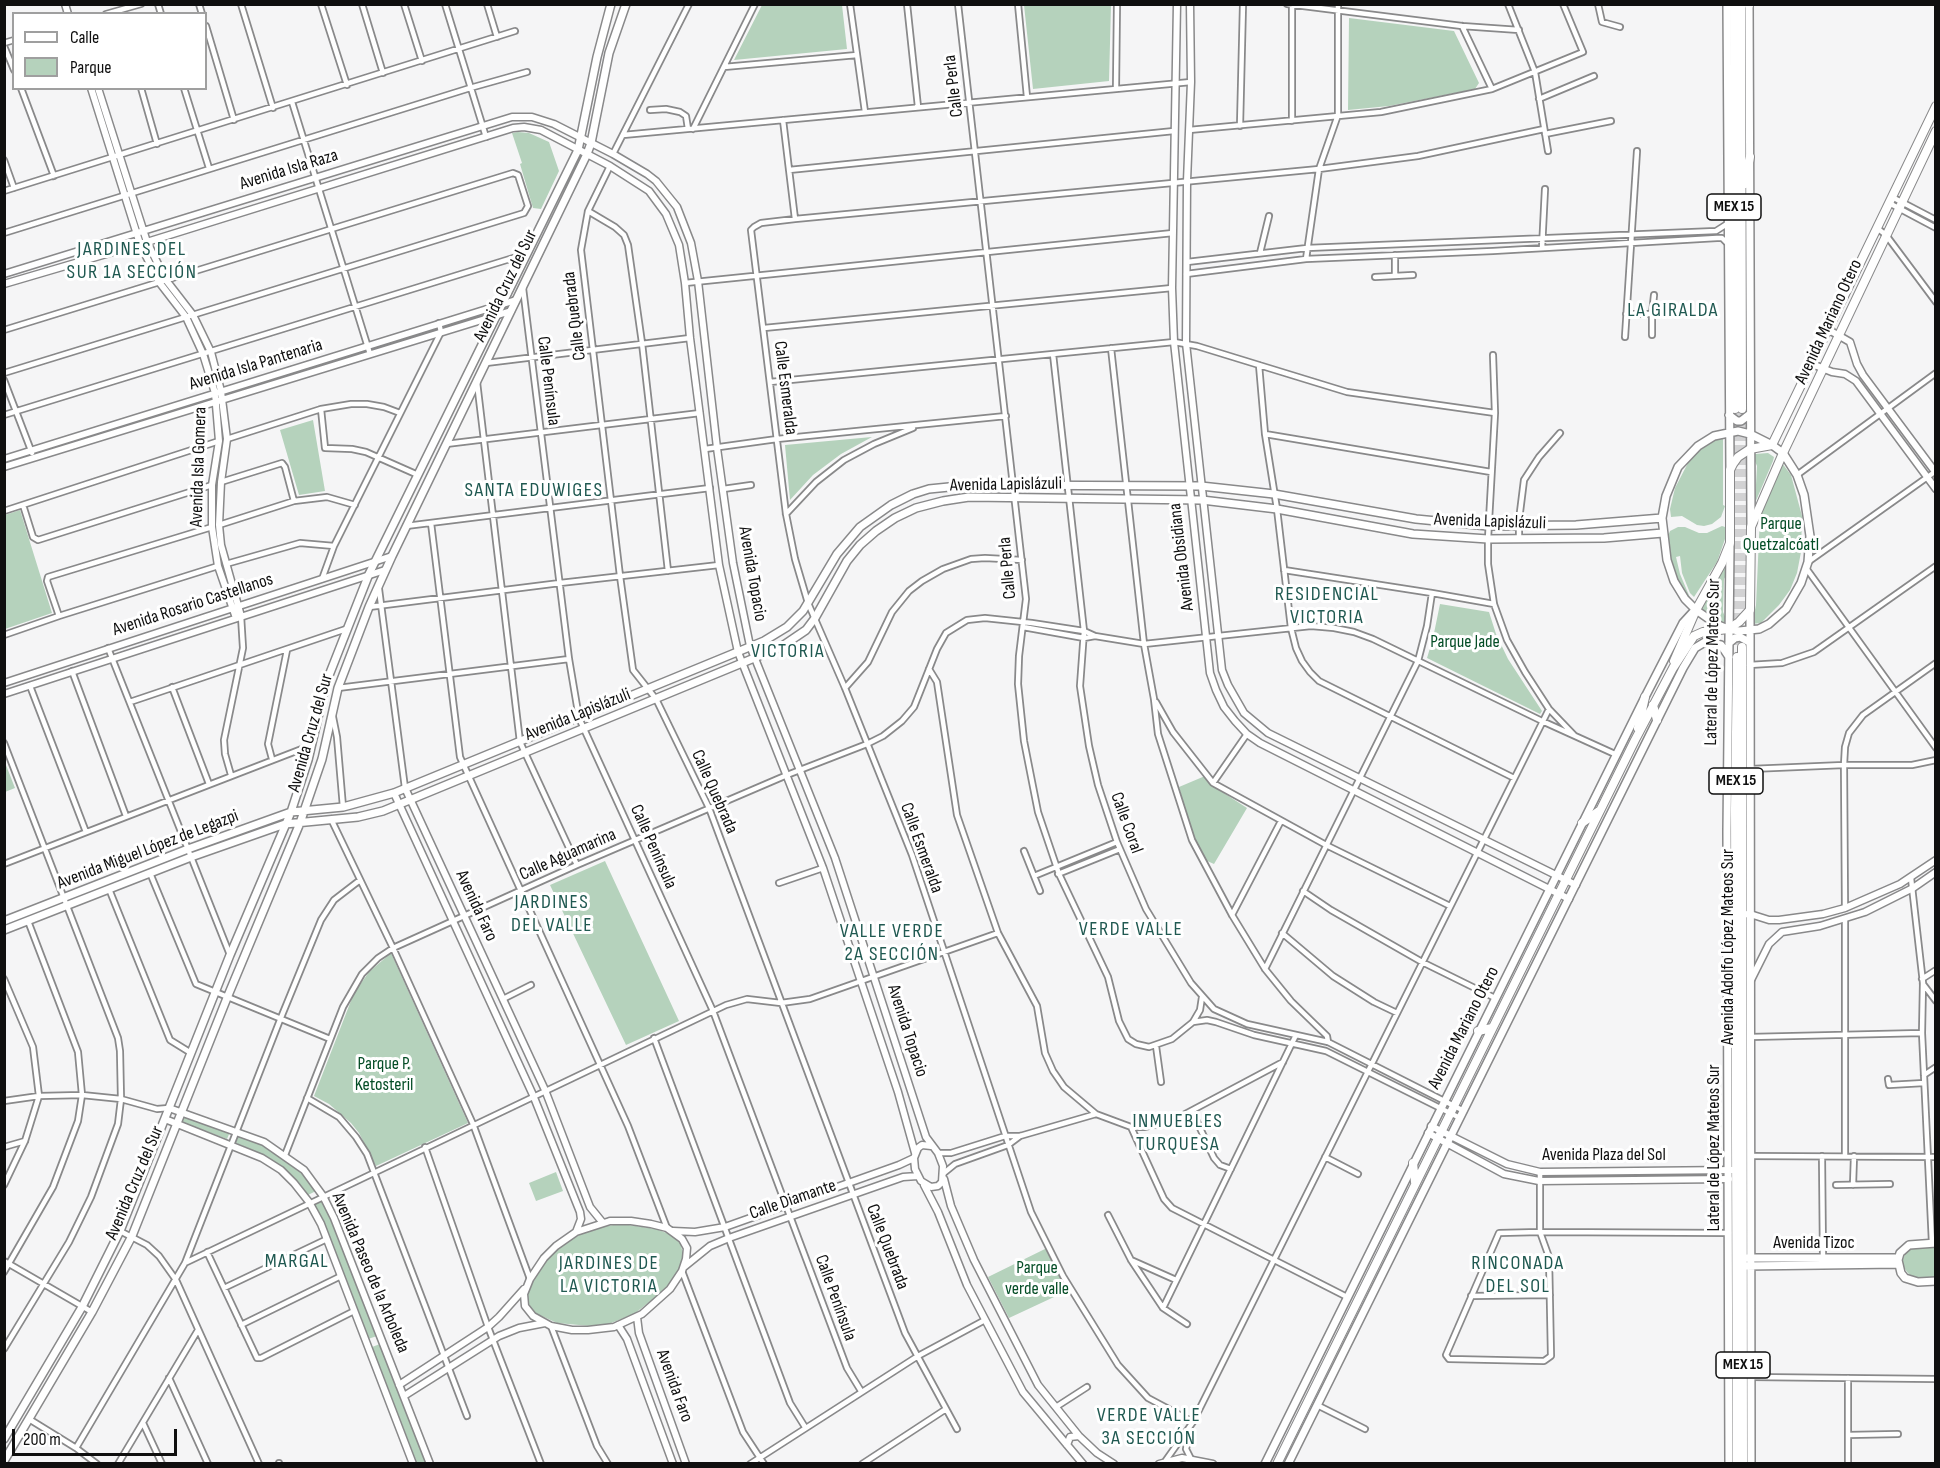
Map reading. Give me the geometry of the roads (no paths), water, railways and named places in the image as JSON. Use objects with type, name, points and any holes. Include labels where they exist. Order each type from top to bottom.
[{"type":"main road","name":"Avenida Cruz del Sur","points":[[4,1439],[82,1307],[120,1231],[230,955],[291,812],[312,745],[326,683],[369,574],[578,150],[589,93],[611,4]]},
{"type":"main road","name":"Avenida Cruz del Sur","points":[[4,1461],[92,1312],[132,1236],[300,823],[322,759],[338,688],[378,585],[587,154],[609,53],[626,4]]},
{"type":"main road","name":"Lateral de López Mateos Sur","points":[[1727,4],[1727,243],[1735,411],[1729,432],[1728,630],[1749,665],[1750,769],[1739,914]]},
{"type":"main road","name":"MEX 15","points":[[1734,4],[1735,411]]},
{"type":"main road","name":"MEX 15","points":[[1735,411],[1741,203],[1741,4]]},
{"type":"main road","name":"Lateral de López Mateos Sur","points":[[1749,5],[1750,610],[1749,630],[1729,657],[1739,914],[1750,983],[1751,1156],[1729,1179],[1729,1233],[1740,1263],[1751,1377],[1750,1464]]},
{"type":"main road","points":[[1728,69],[1734,106]]},
{"type":"main road","name":"Avenida Mariano Otero","points":[[1772,445],[1935,106]]},
{"type":"main road","name":"Avenida Mariano Otero","points":[[1751,527],[1783,453],[1935,131]]},
{"type":"main road","points":[[1741,203],[1750,157]]},
{"type":"main road","points":[[1735,411],[1737,421],[1741,421],[1750,414]]},
{"type":"main road","points":[[1683,669],[1687,644],[1698,633],[1749,630],[1759,628],[1778,618],[1794,597],[1807,565],[1810,536],[1808,517],[1797,475],[1783,453],[1750,434],[1738,431],[1714,436],[1698,446],[1678,467],[1666,496],[1662,519],[1670,572],[1679,591],[1696,610],[1728,630]]},
{"type":"main road","points":[[1730,470],[1738,457],[1750,449],[1772,445]]},
{"type":"main road","name":"Avenida Lapislázuli","points":[[304,810],[343,807],[393,793],[777,635],[797,618],[846,541],[869,519],[913,494],[945,486],[1200,486],[1274,494],[1416,519],[1488,526],[1576,525],[1662,519]]},
{"type":"main road","name":"Avenida Lapislázuli","points":[[300,823],[367,816],[399,805],[781,647],[806,630],[847,561],[860,544],[885,524],[916,508],[956,498],[1202,500],[1277,509],[1413,534],[1488,539],[1604,538],[1663,533]]},
{"type":"main road","points":[[1654,519],[1658,527],[1654,534]]},
{"type":"main road","name":"Avenida Mariano Otero","points":[[1672,668],[1696,610],[1722,563],[1730,543]]},
{"type":"main road","name":"Avenida Mariano Otero","points":[[1265,1464],[1645,698],[1683,623],[1696,610]]},
{"type":"main road","points":[[1728,630],[1750,610]]},
{"type":"main road","points":[[1683,669],[1696,646],[1707,641],[1721,645],[1729,657]]},
{"type":"main road","name":"Avenida Mariano Otero","points":[[1277,1464],[1635,740],[1687,644]]},
{"type":"main road","name":"Avenida Adolfo López Mateos Sur","points":[[1739,645],[1740,1263],[1743,1464]]},
{"type":"main road","name":"Avenida Mariano Otero","points":[[1288,1464],[1683,669]]},
{"type":"main road","points":[[1635,740],[1645,698]]},
{"type":"main road","points":[[1653,705],[1657,720]]},
{"type":"main road","name":"Avenida Miguel López de Legazpi","points":[[4,921],[188,849],[291,812],[304,810]]},
{"type":"main road","points":[[1582,823],[1600,810]]},
{"type":"main road","name":"Avenida Miguel López de Legazpi","points":[[4,930],[191,857],[285,824],[300,823]]},
{"type":"main road","points":[[1478,1031],[1492,1028]]},
{"type":"main road","points":[[1413,1162],[1415,1184]]},
{"type":"main road","points":[[1934,1243],[1909,1245],[1904,1248],[1898,1261],[1901,1273],[1911,1281],[1935,1281]]},
{"type":"main road","name":"Avenida Tizoc","points":[[1812,1262],[1824,1258],[1898,1261]]},
{"type":"main road","name":"Avenida Tizoc","points":[[1740,1263],[1898,1261]]},
{"type":"main road","name":"Lateral de López Mateos Sur","points":[[1729,1464],[1740,1263]]},
{"type":"main road","name":"Avenida Adolfo López Mateos Sur","points":[[1737,1464],[1740,1263]]},
{"type":"street","points":[[119,12],[141,4]]},
{"type":"street","points":[[241,4],[273,108]]},
{"type":"street","points":[[321,4],[347,85]]},
{"type":"street","points":[[362,4],[383,73]]},
{"type":"street","points":[[404,4],[422,61]]},
{"type":"street","points":[[445,4],[486,136]]},
{"type":"street","points":[[487,4],[498,37]]},
{"type":"street","points":[[613,154],[689,4]]},
{"type":"street","points":[[690,129],[755,4]]},
{"type":"street","points":[[850,4],[865,112]]},
{"type":"street","points":[[907,4],[918,107]]},
{"type":"street","name":"Calle Perla","points":[[958,4],[1016,498],[1026,599],[1018,672],[1023,731],[1038,812],[1056,867],[1108,977],[1123,1032],[1136,1044],[1156,1046]]},
{"type":"street","points":[[1018,4],[1027,97]]},
{"type":"street","points":[[1116,88],[1117,4]]},
{"type":"street","name":"Avenida Obsidiana","points":[[1177,4],[1172,288],[1174,342],[1210,673],[1216,690],[1224,706],[1247,734],[1274,752],[1569,899]]},
{"type":"street","name":"Avenida Obsidiana","points":[[1190,4],[1191,82],[1187,181],[1186,343],[1222,670],[1228,685],[1244,713],[1258,726],[1281,740],[1576,885]]},
{"type":"street","points":[[1240,126],[1243,4]]},
{"type":"street","points":[[1287,4],[1339,7],[1462,26],[1519,30]]},
{"type":"street","points":[[1508,4],[1535,72],[1548,151]]},
{"type":"street","points":[[1189,130],[1382,112],[1492,89],[1583,52],[1563,4]]},
{"type":"street","points":[[1598,4],[1602,22],[1620,27]]},
{"type":"street","points":[[1292,5],[1292,121]]},
{"type":"street","points":[[1306,259],[1319,169],[1338,115],[1339,7]]},
{"type":"street","points":[[1462,26],[1492,89]]},
{"type":"street","points":[[207,29],[234,120]]},
{"type":"street","points":[[4,191],[515,31]]},
{"type":"street","points":[[4,44],[12,65]]},
{"type":"street","points":[[723,68],[856,55]]},
{"type":"street","points":[[4,232],[527,72]]},
{"type":"street","points":[[1539,99],[1594,76]]},
{"type":"street","points":[[623,135],[1191,82]]},
{"type":"street","points":[[22,90],[54,176]]},
{"type":"street","name":"Avenida Isla Gomera","points":[[92,90],[136,233],[166,280],[193,315],[219,396],[227,439],[221,482],[218,566],[235,607]]},
{"type":"street","name":"Avenida Isla Gomera","points":[[99,90],[143,231],[144,243],[159,282],[186,317],[207,353]]},
{"type":"street","points":[[142,90],[157,144]]},
{"type":"street","points":[[185,90],[209,168]]},
{"type":"street","points":[[292,102],[370,354]]},
{"type":"street","points":[[650,110],[666,109],[680,112],[686,116],[690,129]]},
{"type":"street","name":"Avenida Isla Raza","points":[[4,274],[512,117],[542,119],[582,138]]},
{"type":"street","points":[[783,120],[795,219],[1319,169],[1418,156],[1544,131],[1611,121]]},
{"type":"street","name":"Avenida Isla Raza","points":[[4,284],[144,243],[513,128],[532,128],[578,150]]},
{"type":"street","points":[[789,170],[1174,131]]},
{"type":"street","name":"Avenida Topacio","points":[[582,138],[647,174],[671,198],[685,225],[698,281],[733,562],[750,646],[835,858],[926,1137],[931,1146]]},
{"type":"street","name":"Avenida Topacio","points":[[578,150],[610,166],[649,191],[662,206],[679,245],[686,283],[690,338],[718,565],[738,651],[823,867],[898,1092],[915,1155]]},
{"type":"street","points":[[1625,337],[1637,151]]},
{"type":"street","points":[[4,160],[14,188]]},
{"type":"street","name":"Calle Quebrada","points":[[610,166],[588,211],[581,250],[633,670],[656,699],[709,808],[905,1333],[957,1429]]},
{"type":"street","points":[[4,330],[513,173],[518,175],[528,206],[524,213],[4,373]]},
{"type":"street","points":[[1542,248],[1545,189]]},
{"type":"street","points":[[1890,200],[1935,220]]},
{"type":"street","points":[[1901,205],[1935,228]]},
{"type":"street","points":[[588,211],[615,227],[626,240],[632,261],[668,571]]},
{"type":"street","points":[[1260,253],[1269,216]]},
{"type":"street","name":"Calle Esmeralda","points":[[795,219],[761,223],[754,227],[752,235],[786,514],[795,559],[808,603],[912,855],[1031,1212],[1063,1276],[1107,1350],[1148,1398],[1193,1422]]},
{"type":"street","points":[[1187,262],[1306,248],[1716,231],[1727,224]]},
{"type":"street","points":[[1877,228],[1886,235],[1935,302]]},
{"type":"street","points":[[686,283],[1173,233]]},
{"type":"street","points":[[1186,274],[1306,259],[1717,238],[1722,238],[1727,243]]},
{"type":"street","points":[[4,415],[526,254]]},
{"type":"street","points":[[1395,255],[1395,276]]},
{"type":"street","points":[[1375,277],[1413,275]]},
{"type":"street","name":"Calle Península","points":[[523,287],[569,659],[579,718],[713,1011],[847,1368],[861,1391]]},
{"type":"street","points":[[764,328],[1172,288]]},
{"type":"street","points":[[1652,335],[1654,295]]},
{"type":"street","name":"Avenida Isla Pantenaria","points":[[4,467],[367,345],[516,300]]},
{"type":"street","name":"Avenida Isla Pantenaria","points":[[4,459],[511,311]]},
{"type":"street","points":[[1626,314],[1652,314]]},
{"type":"street","points":[[322,579],[334,546],[441,332],[439,323]]},
{"type":"street","points":[[1829,330],[1850,342],[1860,369],[1935,472],[1807,565],[1935,748]]},
{"type":"street","points":[[486,363],[690,338]]},
{"type":"street","points":[[770,382],[1174,342],[1186,343],[1347,392],[1496,413]]},
{"type":"street","points":[[1111,348],[1144,644],[1158,734],[1192,840],[1232,915],[1265,969],[1291,1001],[1328,1036],[1326,1052]]},
{"type":"street","name":"Calle Coral","points":[[1053,354],[1084,631],[1080,686],[1089,746],[1098,785],[1117,842],[1146,909],[1202,997],[1214,1009],[1247,1024],[1328,1042],[1444,1101],[1451,1110],[1462,1115]]},
{"type":"street","points":[[1493,355],[1496,413],[1488,526],[1488,564],[1494,604],[1512,652],[1549,709],[1576,736]]},
{"type":"street","points":[[1812,364],[1852,378],[1880,412],[1935,489]]},
{"type":"street","points":[[1259,365],[1265,434],[1277,509],[1291,628],[1302,661],[1319,681],[1514,778]]},
{"type":"street","points":[[1797,475],[1935,373]]},
{"type":"street","points":[[4,380],[34,458]]},
{"type":"street","points":[[477,382],[491,515],[520,742],[577,865]]},
{"type":"street","name":"Avenida Isla Gomera","points":[[219,396],[219,441],[212,485],[212,527],[217,546],[226,564],[238,617]]},
{"type":"street","points":[[227,439],[321,409],[367,404],[400,413]]},
{"type":"street","points":[[321,409],[325,448],[352,449],[379,456],[418,475]]},
{"type":"street","points":[[446,444],[700,413]]},
{"type":"street","points":[[705,449],[777,439],[1006,416]]},
{"type":"street","points":[[786,514],[816,482],[844,460],[874,444],[918,426]]},
{"type":"street","points":[[1519,539],[1526,477],[1539,457],[1560,433]]},
{"type":"street","points":[[1265,434],[1491,472]]},
{"type":"street","points":[[4,511],[219,441]]},
{"type":"street","points":[[221,482],[280,463],[283,464],[294,501]]},
{"type":"street","points":[[215,464],[224,464]]},
{"type":"street","points":[[23,505],[34,540],[212,485]]},
{"type":"street","points":[[723,489],[751,485]]},
{"type":"street","points":[[406,526],[710,488]]},
{"type":"street","points":[[219,525],[294,501],[327,497],[355,505]]},
{"type":"street","points":[[431,523],[459,754],[628,1126],[670,1230]]},
{"type":"street","points":[[58,616],[47,578],[212,527]]},
{"type":"street","points":[[226,564],[300,543],[334,546]]},
{"type":"street","name":"Avenida Rosario Castellanos","points":[[4,683],[392,556]]},
{"type":"street","points":[[845,688],[868,662],[892,612],[909,591],[922,580],[943,569],[971,559],[1022,560]]},
{"type":"street","points":[[369,607],[718,565]]},
{"type":"street","points":[[4,635],[218,566]]},
{"type":"street","points":[[1749,665],[1782,663],[1814,652],[1935,566]]},
{"type":"street","name":"Avenida Rosario Castellanos","points":[[4,694],[385,570]]},
{"type":"street","points":[[1284,570],[1494,604]]},
{"type":"street","points":[[1801,583],[1814,578]]},
{"type":"street","name":"Avenida Faro","points":[[378,585],[405,788],[545,1090],[590,1207],[603,1223]]},
{"type":"street","points":[[1265,969],[1418,661],[1432,593]]},
{"type":"street","points":[[231,775],[224,740],[243,648],[238,617]]},
{"type":"street","name":"Calle Aguamarina","points":[[285,1155],[343,1007],[362,974],[378,958],[393,948],[577,865],[787,775],[867,744],[895,728],[908,716],[920,695],[940,641],[946,633],[960,623],[976,618],[1084,631],[1095,636],[1144,644],[1311,626],[1354,632],[1617,755]]},
{"type":"street","name":"Calle Aguamarina","points":[[1023,624],[1084,638],[1095,636]]},
{"type":"street","points":[[130,702],[346,629]]},
{"type":"street","points":[[108,648],[230,955]]},
{"type":"street","points":[[272,759],[268,744],[287,650]]},
{"type":"street","points":[[338,688],[450,672],[569,659]]},
{"type":"street","points":[[1845,908],[1845,747],[1853,726],[1863,715],[1935,663]]},
{"type":"street","points":[[929,669],[937,682],[957,815],[998,933],[1036,1006],[1045,1053],[1053,1071],[1070,1093],[1096,1114],[1131,1127],[1159,1125],[1192,1111],[1283,1062]]},
{"type":"street","points":[[72,671],[126,816]]},
{"type":"street","points":[[30,686],[86,832]]},
{"type":"street","points":[[172,687],[209,784]]},
{"type":"street","points":[[1154,699],[1173,732],[1213,783],[1326,845],[1450,906]]},
{"type":"street","points":[[1162,1462],[1193,1422],[1549,709]]},
{"type":"street","points":[[332,713],[337,737],[343,807]]},
{"type":"street","points":[[1213,783],[1247,734]]},
{"type":"street","points":[[4,1349],[69,1242],[91,1197],[118,1124],[121,1099],[118,1038],[5,744]]},
{"type":"street","points":[[4,864],[312,745]]},
{"type":"street","points":[[1750,769],[1912,765],[1935,760]]},
{"type":"street","name":"Avenida Faro","points":[[393,793],[533,1095],[580,1212],[576,1232]]},
{"type":"street","points":[[331,819],[473,1124],[530,1279]]},
{"type":"street","points":[[1232,915],[1281,821]]},
{"type":"street","points":[[1034,876],[1117,842]]},
{"type":"street","points":[[1050,871],[1059,874],[1120,849]]},
{"type":"street","points":[[1024,850],[1040,891]]},
{"type":"street","points":[[1739,914],[1779,920],[1845,908],[1911,878],[1935,860]]},
{"type":"street","points":[[779,883],[823,867]]},
{"type":"street","points":[[1750,983],[1765,949],[1782,932],[1845,920],[1885,903],[1935,872]]},
{"type":"street","points":[[150,873],[194,981],[199,986],[330,1039]]},
{"type":"street","points":[[1911,878],[1922,981],[1924,1083],[1934,1243]]},
{"type":"street","points":[[76,1448],[185,1263],[280,1020],[328,908],[340,895],[360,880]]},
{"type":"street","points":[[110,889],[170,1040],[191,1053]]},
{"type":"street","points":[[1303,891],[1330,910],[1422,962],[1495,998]]},
{"type":"street","points":[[1845,920],[1845,1156]]},
{"type":"street","points":[[4,1272],[7,1262],[53,1187],[78,1121],[82,1095],[78,1052],[28,921]]},
{"type":"street","points":[[185,1263],[600,1063],[726,1005],[747,999],[781,1003],[810,999],[998,933]]},
{"type":"street","points":[[1282,933],[1333,976],[1396,1013]]},
{"type":"street","points":[[1922,981],[1935,970]]},
{"type":"street","points":[[4,979],[33,1047],[39,1096],[25,1141],[4,1185]]},
{"type":"street","points":[[1922,981],[1935,1001]]},
{"type":"street","points":[[503,999],[531,985]]},
{"type":"street","points":[[1161,1082],[1156,1046],[1172,1040],[1193,1022],[1200,1010],[1202,997]]},
{"type":"street","points":[[1207,1020],[1214,1009]]},
{"type":"street","points":[[1193,1022],[1207,1020],[1254,1035],[1326,1052],[1440,1109],[1451,1110],[1462,1115]]},
{"type":"street","points":[[1750,1036],[1922,1033]]},
{"type":"street","points":[[1163,1308],[1296,1035]]},
{"type":"street","points":[[654,1038],[790,1403],[805,1427]]},
{"type":"street","points":[[1924,1075],[1935,1067]]},
{"type":"street","points":[[1888,1079],[1889,1085],[1924,1083]]},
{"type":"street","points":[[4,1101],[39,1096],[82,1095],[121,1099],[157,1109],[169,1108]]},
{"type":"street","points":[[306,1098],[333,1112],[344,1122],[367,1154],[467,1416]]},
{"type":"street","name":"Avenida Paseo de la Arboleda","points":[[169,1108],[264,1142],[304,1170],[329,1206],[430,1464]]},
{"type":"street","points":[[1192,1111],[1214,1158],[1221,1165],[1231,1169]]},
{"type":"street","points":[[938,1154],[951,1153],[1005,1136],[1020,1136],[1096,1114]]},
{"type":"street","name":"Avenida Paseo de la Arboleda","points":[[165,1119],[262,1158],[280,1170],[309,1203],[327,1239],[413,1464]]},
{"type":"street","points":[[1131,1127],[1167,1203],[1174,1210],[1347,1297]]},
{"type":"street","name":"Avenida Plaza del Sol","points":[[1430,1130],[1507,1164],[1540,1172],[1740,1170]]},
{"type":"street","points":[[924,1184],[934,1187],[940,1184],[955,1164],[1008,1145],[1020,1136]]},
{"type":"street","name":"Avenida Plaza del Sol","points":[[1449,1140],[1504,1174],[1539,1181],[1729,1179]]},
{"type":"street","points":[[4,1148],[25,1141]]},
{"type":"street","points":[[1083,1464],[1023,1392],[959,1268],[938,1212],[918,1176],[915,1155],[922,1145],[931,1146],[938,1154],[943,1166],[951,1206],[982,1277],[1038,1385],[1079,1436],[1114,1464]]},
{"type":"street","points":[[425,1147],[488,1327],[541,1464]]},
{"type":"street","name":"Calle Diamante","points":[[670,1230],[695,1232],[724,1227],[899,1166],[915,1155]]},
{"type":"street","points":[[1751,1156],[1935,1157]]},
{"type":"street","points":[[1822,1156],[1824,1258]]},
{"type":"street","points":[[1853,1185],[1854,1156]]},
{"type":"street","points":[[1325,1157],[1358,1174]]},
{"type":"street","points":[[1540,1172],[1540,1232],[1549,1257],[1551,1353],[1549,1358],[1544,1361],[1447,1359],[1446,1355],[1499,1233],[1540,1232],[1729,1233]]},
{"type":"street","name":"Calle Diamante","points":[[683,1270],[710,1246],[729,1238],[903,1176],[918,1176]]},
{"type":"street","points":[[1836,1185],[1890,1184]]},
{"type":"street","points":[[1108,1215],[1131,1260],[1163,1308],[1186,1324]]},
{"type":"street","points":[[399,1384],[488,1327],[510,1306],[550,1251],[576,1232],[603,1223],[631,1221],[670,1230],[682,1239],[687,1248],[683,1270],[666,1294],[637,1317],[618,1325],[579,1330],[548,1324],[532,1316],[525,1306],[526,1286]]},
{"type":"street","points":[[120,1231],[132,1236],[159,1256],[176,1280],[259,1464]]},
{"type":"street","points":[[224,1288],[327,1239]]},
{"type":"street","points":[[207,1252],[257,1358],[354,1311]]},
{"type":"street","points":[[1131,1260],[1176,1280]]},
{"type":"street","points":[[7,1262],[92,1312]]},
{"type":"street","points":[[683,1270],[743,1432],[764,1464]]},
{"type":"street","points":[[241,1325],[341,1276]]},
{"type":"street","points":[[1471,1296],[1550,1295]]},
{"type":"street","name":"Avenida Faro","points":[[637,1317],[639,1333],[686,1464]]},
{"type":"street","points":[[750,1464],[918,1356],[986,1320]]},
{"type":"street","points":[[404,1396],[493,1339],[519,1328],[548,1324]]},
{"type":"street","points":[[548,1324],[597,1446],[608,1464]]},
{"type":"street","name":"Avenida Faro","points":[[618,1325],[627,1339],[673,1464]]},
{"type":"street","points":[[118,1464],[198,1330]]},
{"type":"street","points":[[368,1345],[382,1340]]},
{"type":"street","points":[[1751,1377],[1935,1379]]},
{"type":"street","points":[[169,1378],[208,1464]]},
{"type":"street","points":[[1848,1378],[1848,1464]]},
{"type":"street","points":[[1056,1407],[1087,1387]]},
{"type":"street","points":[[1317,1405],[1365,1429]]},
{"type":"street","points":[[862,1464],[946,1408]]},
{"type":"street","points":[[29,1419],[97,1464]]},
{"type":"street","points":[[1191,1459],[1186,1449],[1193,1422]]},
{"type":"street","points":[[143,1423],[162,1464]]},
{"type":"street","points":[[1848,1435],[1898,1434]]},
{"type":"street","points":[[1067,1445],[1070,1437],[1079,1436]]},
{"type":"street","points":[[1162,1462],[1191,1459],[1213,1464]]},
{"type":"tunnel","points":[[1735,409],[1737,647]]},
{"type":"tunnel","points":[[1742,409],[1742,621]]},
{"type":"district","name":"JARDINES DEL SUR 1A SECCIÓN","points":[[132,262]]},
{"type":"district","name":"LA GIRALDA","points":[[1673,311]]},
{"type":"district","name":"SANTA EDUWIGES","points":[[534,491]]},
{"type":"district","name":"RESIDENCIAL VICTORIA","points":[[1327,606]]},
{"type":"district","name":"VICTORIA","points":[[788,652]]},
{"type":"district","name":"JARDINES DEL VALLE","points":[[552,914]]},
{"type":"district","name":"VERDE VALLE","points":[[1131,930]]},
{"type":"district","name":"VALLE VERDE 2A SECCIÓN","points":[[892,944]]},
{"type":"district","name":"INMUEBLES TURQUESA","points":[[1178,1134]]},
{"type":"district","name":"MARGAL","points":[[297,1262]]},
{"type":"district","name":"JARDINES DE LA VICTORIA","points":[[609,1276]]},
{"type":"district","name":"RINCONADA DEL SOL","points":[[1518,1276]]},
{"type":"district","name":"VERDE VALLE 3A SECCIÓN","points":[[1149,1428]]},
{"type":"park label","name":"Parque Quetzalcóatl","points":[[1781,534]]},
{"type":"park label","name":"Parque Jade","points":[[1465,642]]},
{"type":"park label","name":"Parque P. Ketosteril","points":[[384,1074]]},
{"type":"park label","name":"Parque verde valle","points":[[1037,1278]]}]
